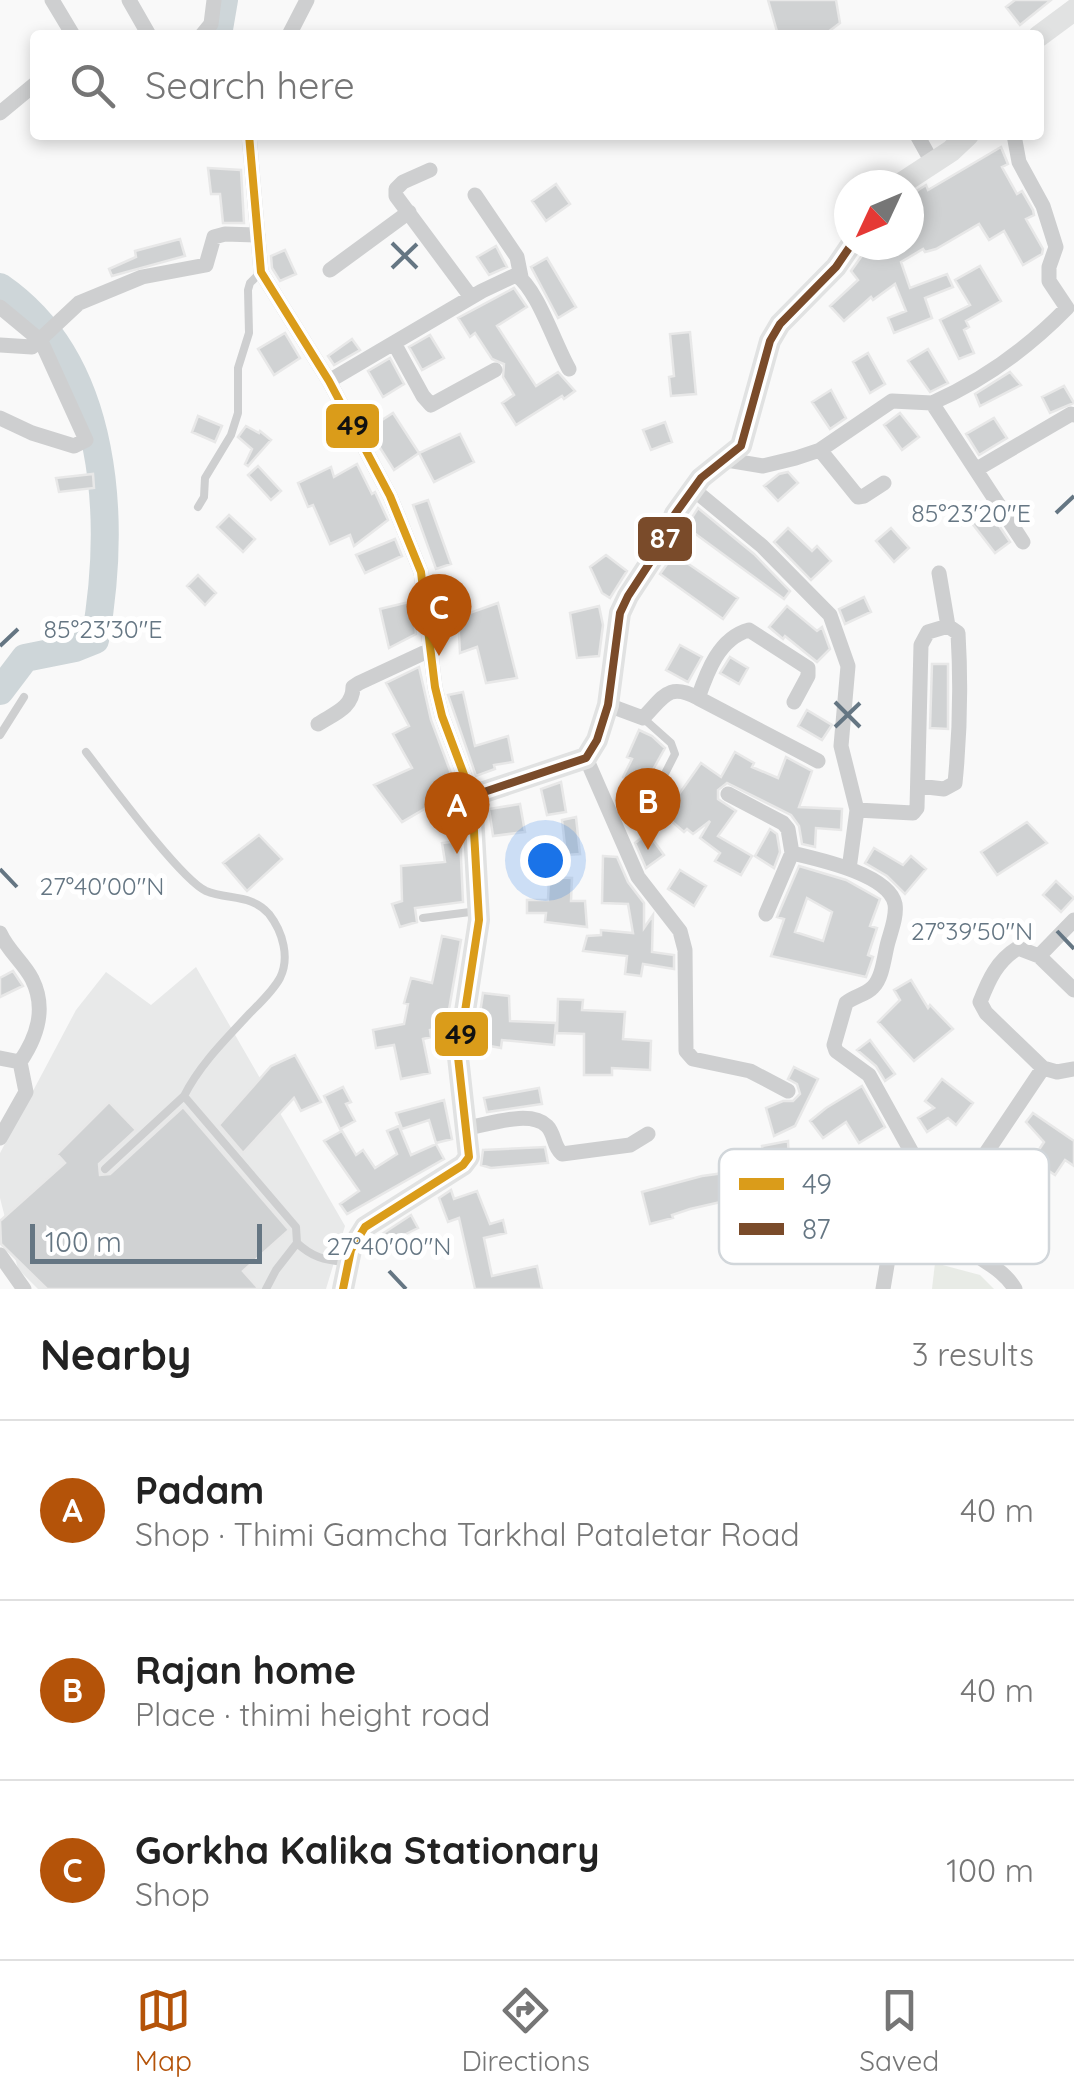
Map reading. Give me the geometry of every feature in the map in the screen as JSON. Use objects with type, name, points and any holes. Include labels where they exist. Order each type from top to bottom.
[{"type":"street","points":[[52,0],[70,30]]},
{"type":"street","points":[[129,0],[146,30]]},
{"type":"street","points":[[206,30],[214,0]]},
{"type":"street","points":[[292,30],[307,0]]},
{"type":"street","points":[[1044,32],[1074,10]]},
{"type":"street","points":[[0,113],[30,88]]},
{"type":"street","points":[[250,140],[262,272],[329,381],[390,496],[421,572],[442,716],[472,796],[479,911],[458,1057],[471,1149],[463,1165],[366,1227],[356,1238],[346,1273]]},
{"type":"street","points":[[920,140],[932,162]]},
{"type":"street","points":[[921,170],[961,140]]},
{"type":"street","points":[[1015,140],[1019,162],[1043,206],[1056,247],[1048,267],[1049,281],[1070,305],[1074,327]]},
{"type":"street","points":[[430,170],[396,189],[396,196],[471,297]]},
{"type":"street","points":[[475,195],[517,257],[521,276],[570,368]]},
{"type":"street","points":[[330,270],[409,212]]},
{"type":"street","points":[[0,345],[32,347],[79,303],[142,277],[206,265],[214,237],[258,235]]},
{"type":"street","points":[[472,796],[586,758],[597,740],[608,704],[620,613],[664,541],[674,514],[700,478],[741,446],[770,342],[780,324],[839,260]]},
{"type":"street","points":[[329,381],[503,279],[521,276]]},
{"type":"street","points":[[726,460],[764,466],[820,450],[892,400],[932,403],[965,388],[1020,353],[1070,305]]},
{"type":"street","points":[[0,307],[41,341],[86,440],[74,446],[32,434],[0,418]]},
{"type":"street","points":[[394,342],[431,405],[494,370]]},
{"type":"street","points":[[932,403],[1023,542]]},
{"type":"street","points":[[977,469],[1071,414],[1074,416]]},
{"type":"street","points":[[820,450],[858,497],[884,483]]},
{"type":"street","points":[[693,489],[762,546],[830,615],[848,666],[841,746],[856,810],[848,869]]},
{"type":"street","points":[[918,786],[944,790],[955,783],[959,742],[958,633],[948,626],[939,573]]},
{"type":"street","points":[[856,810],[913,813],[916,808],[921,645],[928,632],[948,626]]},
{"type":"street","points":[[698,698],[718,654],[740,632],[748,630],[808,668],[808,676],[794,702]]},
{"type":"street","points":[[318,724],[346,706],[359,682],[430,650]]},
{"type":"street","points":[[608,704],[643,718],[670,691],[682,689],[818,762]]},
{"type":"street","points":[[586,758],[638,876],[680,931],[685,950],[686,1051],[693,1059],[750,1071],[788,1091]]},
{"type":"street","points":[[728,794],[788,829],[792,853],[766,914]]},
{"type":"street","points":[[792,853],[848,869],[890,893],[895,903],[878,978],[872,989],[846,1002],[834,1045],[841,1056],[869,1075],[910,1149]]},
{"type":"street","points":[[1039,956],[1074,920]]},
{"type":"street","points":[[0,933],[8,950],[32,976],[40,1025],[20,1062],[26,1092],[0,1138]]},
{"type":"street","points":[[1074,990],[1039,956],[1018,948],[1007,954],[980,1002],[986,1013],[1043,1068],[1057,1072],[1074,1069]]},
{"type":"street","points":[[0,1058],[20,1062]]},
{"type":"street","points":[[989,1149],[1043,1068]]},
{"type":"street","points":[[467,1128],[527,1118],[545,1124],[554,1146],[562,1154],[630,1145],[648,1134]]},
{"type":"street","points":[[0,1254],[24,1289]]},
{"type":"street","points":[[883,1289],[886,1264]]},
{"type":"street","points":[[984,1264],[1002,1271],[1015,1289]]},
{"type":"lane","points":[[198,507],[204,497],[209,468],[222,451],[238,413],[238,368],[249,333],[248,290],[262,272]]},
{"type":"lane","points":[[0,735],[24,697]]},
{"type":"lane","points":[[643,718],[671,743],[675,754],[651,801],[644,827]]},
{"type":"lane","points":[[86,752],[141,822],[195,881],[206,890],[250,900],[268,912],[281,935],[286,958],[280,978],[206,1062],[184,1096],[105,1169]]},
{"type":"lane","points":[[422,918],[479,911]]},
{"type":"lane","points":[[184,1096],[296,1226],[297,1243],[266,1289]]},
{"type":"lane","points":[[297,1243],[309,1254],[346,1273]]},
{"type":"shaded area","points":[[196,967],[345,1226],[326,1289],[38,1289],[18,1269],[0,1198],[0,1153],[76,1010],[106,972],[151,1005]]},
{"type":"shaded area","points":[[935,1264],[939,1264],[980,1275],[994,1289],[932,1289]]},
{"type":"building","points":[[768,0],[836,0],[840,23],[831,30],[777,30]]},
{"type":"building","points":[[1015,0],[1051,0],[1020,25],[1006,7]]},
{"type":"building","points":[[1001,147],[1008,164],[1002,167],[1017,194],[1022,191],[1033,210],[1034,215],[1026,219],[1042,254],[1023,265],[1004,231],[989,240],[979,224],[925,252],[924,186],[928,190]]},
{"type":"building","points":[[208,168],[241,170],[244,223],[223,223],[220,194],[211,194]]},
{"type":"building","points":[[556,184],[570,204],[546,221],[532,201]]},
{"type":"building","points":[[180,239],[185,256],[112,276],[109,269],[136,257],[135,251]]},
{"type":"building","points":[[496,246],[507,267],[489,275],[477,257]]},
{"type":"building","points":[[285,250],[296,274],[280,281],[272,268],[271,256]]},
{"type":"building","points":[[547,258],[576,307],[558,318],[531,267]]},
{"type":"building","points":[[859,260],[904,260],[901,262],[910,288],[947,274],[953,287],[925,298],[932,318],[894,333],[888,318],[906,311],[895,284],[873,300],[871,297],[844,321],[830,306],[858,280],[851,271]]},
{"type":"building","points":[[980,266],[1001,301],[966,321],[969,327],[964,330],[974,353],[959,359],[940,320],[970,305],[955,280]]},
{"type":"building","points":[[514,288],[527,307],[497,326],[536,386],[558,372],[575,391],[516,425],[502,403],[514,395],[503,377],[504,364],[492,359],[475,333],[470,337],[458,318]]},
{"type":"building","points":[[690,332],[696,394],[671,396],[669,377],[674,376],[670,334]]},
{"type":"building","points":[[285,333],[300,358],[274,375],[258,349]]},
{"type":"building","points":[[430,335],[444,358],[422,370],[409,347]]},
{"type":"building","points":[[352,339],[360,350],[334,365],[328,356]]},
{"type":"building","points":[[928,349],[948,383],[930,392],[908,361]]},
{"type":"building","points":[[868,353],[885,384],[870,393],[853,362]]},
{"type":"building","points":[[390,358],[404,384],[383,397],[368,371]]},
{"type":"building","points":[[1010,372],[1021,385],[980,406],[975,394]]},
{"type":"building","points":[[1064,386],[1074,403],[1050,413],[1042,397]]},
{"type":"building","points":[[831,390],[846,418],[830,429],[812,402]]},
{"type":"building","points":[[393,413],[419,453],[394,470],[368,429]]},
{"type":"building","points":[[900,413],[919,437],[902,450],[884,425]]},
{"type":"building","points":[[198,416],[222,426],[215,442],[192,432]]},
{"type":"building","points":[[994,418],[1007,438],[979,455],[966,434]]},
{"type":"building","points":[[665,422],[672,442],[651,450],[643,430]]},
{"type":"building","points":[[246,426],[271,440],[248,466],[245,464],[252,449],[238,437]]},
{"type":"building","points":[[460,434],[474,462],[434,482],[419,453]]},
{"type":"building","points":[[357,464],[388,520],[354,546],[350,535],[330,544],[313,505],[308,507],[298,483],[331,467],[334,477]]},
{"type":"building","points":[[258,466],[281,491],[271,500],[248,475]]},
{"type":"building","points":[[788,472],[798,483],[778,501],[764,486]]},
{"type":"building","points":[[93,474],[94,488],[59,492],[56,478]]},
{"type":"building","points":[[428,500],[451,564],[436,569],[413,505]]},
{"type":"building","points":[[698,508],[754,554],[790,591],[784,599],[686,527]]},
{"type":"building","points":[[988,509],[1010,542],[995,553],[971,522]]},
{"type":"building","points":[[229,515],[255,539],[243,552],[217,527]]},
{"type":"building","points":[[788,528],[812,551],[817,546],[831,561],[811,580],[774,542]]},
{"type":"building","points":[[891,528],[909,548],[894,562],[876,541]]},
{"type":"building","points":[[395,539],[402,556],[365,573],[356,555]]},
{"type":"building","points":[[674,554],[738,598],[723,619],[660,574]]},
{"type":"building","points":[[606,555],[627,571],[610,598],[602,593],[590,567]]},
{"type":"building","points":[[198,575],[216,593],[205,605],[187,586]]},
{"type":"building","points":[[864,597],[871,612],[845,624],[839,609]]},
{"type":"building","points":[[413,601],[416,634],[389,648],[380,609]]},
{"type":"building","points":[[498,603],[517,678],[486,683],[477,647],[460,653],[458,617]]},
{"type":"building","points":[[599,606],[603,625],[599,656],[577,658],[570,613]]},
{"type":"building","points":[[787,606],[817,631],[822,627],[830,649],[817,662],[769,627]]},
{"type":"building","points":[[680,645],[702,657],[688,682],[666,670]]},
{"type":"building","points":[[730,657],[748,668],[739,684],[720,673]]},
{"type":"building","points":[[932,664],[948,664],[948,729],[930,728]]},
{"type":"building","points":[[419,667],[431,720],[458,792],[463,902],[415,908],[417,922],[400,927],[392,904],[402,901],[401,866],[445,862],[442,843],[451,842],[440,800],[402,822],[374,785],[412,768],[393,734],[409,726],[386,683]]},
{"type":"building","points":[[463,692],[475,746],[508,736],[513,762],[494,765],[495,769],[476,776],[448,695]]},
{"type":"building","points":[[807,710],[832,725],[822,740],[798,726]]},
{"type":"building","points":[[639,730],[665,748],[640,793],[623,777]]},
{"type":"building","points":[[735,752],[754,763],[752,767],[778,778],[786,757],[812,771],[799,807],[842,809],[841,830],[816,828],[815,847],[802,844],[799,826],[791,815],[727,783],[718,790],[718,799],[736,811],[718,836],[752,856],[741,875],[715,861],[720,853],[700,838],[710,821],[693,834],[687,829],[684,832],[661,812],[701,763],[721,777]]},
{"type":"building","points":[[561,782],[566,812],[547,815],[541,789]]},
{"type":"building","points":[[520,804],[525,832],[493,836],[489,809]]},
{"type":"building","points":[[576,817],[580,854],[566,855],[562,820]]},
{"type":"building","points":[[1027,822],[1047,843],[997,875],[981,852]]},
{"type":"building","points":[[770,829],[777,834],[780,852],[774,868],[755,856]]},
{"type":"building","points":[[648,833],[664,855],[646,868],[635,843]]},
{"type":"building","points":[[259,835],[282,859],[247,891],[223,863]]},
{"type":"building","points":[[874,848],[903,865],[911,856],[926,869],[905,894],[887,876],[865,863]]},
{"type":"building","points":[[603,856],[617,857],[628,882],[644,903],[644,928],[653,915],[652,952],[674,955],[674,969],[643,964],[641,976],[625,974],[627,956],[583,951],[587,936],[601,935],[601,930],[633,933],[628,904],[602,903]]},
{"type":"building","points":[[799,866],[846,880],[880,899],[870,926],[877,928],[866,977],[771,956],[784,919],[777,917]],"holes":[[[807,898],[832,912],[823,941],[795,932]]]},
{"type":"building","points":[[680,870],[706,886],[694,906],[668,889]]},
{"type":"building","points":[[549,877],[572,878],[571,901],[585,901],[587,927],[545,922],[546,913],[527,913],[527,900],[548,900]]},
{"type":"building","points":[[1056,881],[1074,898],[1061,912],[1043,895]]},
{"type":"building","points":[[442,936],[461,940],[446,1027],[430,1030],[431,1037],[423,1039],[430,1073],[401,1079],[394,1045],[376,1048],[373,1030],[404,1024],[408,1004],[404,1003],[411,978],[432,983]]},
{"type":"building","points":[[13,971],[23,986],[0,997],[0,978]]},
{"type":"building","points":[[911,980],[928,1008],[930,1005],[953,1029],[914,1061],[878,1022],[900,1000],[894,990]]},
{"type":"building","points":[[483,993],[509,996],[510,1021],[556,1023],[554,1045],[502,1040],[501,1048],[484,1045],[487,1020],[479,1020]]},
{"type":"building","points":[[558,999],[583,1000],[582,1010],[625,1012],[623,1039],[651,1041],[650,1070],[612,1068],[612,1075],[584,1075],[584,1034],[557,1033]]},
{"type":"building","points":[[870,1040],[895,1074],[885,1081],[876,1066],[857,1050]]},
{"type":"building","points":[[295,1055],[321,1102],[301,1111],[294,1098],[243,1153],[219,1125],[271,1066]]},
{"type":"building","points":[[794,1067],[818,1079],[795,1126],[774,1136],[766,1108],[793,1101],[800,1094],[797,1084],[788,1079]]},
{"type":"building","points":[[942,1079],[973,1103],[956,1125],[948,1118],[927,1132],[918,1118],[934,1108],[925,1101]]},
{"type":"building","points":[[862,1086],[885,1127],[859,1143],[846,1122],[823,1138],[810,1121]]},
{"type":"building","points":[[343,1087],[355,1121],[340,1129],[324,1096]]},
{"type":"building","points":[[539,1088],[542,1104],[487,1112],[484,1098]]},
{"type":"building","points":[[444,1100],[452,1139],[436,1143],[429,1120],[402,1129],[396,1113]]},
{"type":"building","points":[[109,1102],[136,1130],[99,1164],[100,1175],[110,1174],[183,1107],[289,1230],[243,1271],[259,1289],[47,1289],[1,1244],[0,1221],[65,1163],[57,1154]]},
{"type":"building","points":[[1033,1113],[1074,1141],[1074,1166],[1065,1160],[1055,1175],[1049,1171],[1049,1149],[1039,1149],[1044,1142],[1026,1122]]},
{"type":"building","points":[[399,1126],[411,1155],[436,1144],[444,1159],[347,1214],[340,1204],[359,1191],[324,1141],[342,1131],[356,1155],[363,1150],[375,1168],[397,1154],[387,1131]]},
{"type":"building","points":[[788,1141],[788,1149],[763,1149],[762,1146]]},
{"type":"building","points":[[545,1147],[548,1163],[491,1168],[481,1165],[483,1150]]},
{"type":"building","points":[[719,1174],[719,1202],[650,1224],[642,1192]]},
{"type":"building","points":[[451,1190],[454,1199],[477,1191],[490,1224],[503,1220],[506,1233],[484,1238],[492,1276],[537,1266],[542,1289],[475,1289],[459,1218],[448,1222],[439,1198]]},
{"type":"building","points":[[411,1215],[418,1228],[402,1236],[405,1239],[389,1250],[379,1236]]},
{"type":"waterway","points":[[219,30],[224,0]]},
{"type":"waterway","points":[[0,287],[37,319],[64,357],[84,401],[97,447],[104,545],[95,640],[25,658],[0,691]]},
{"type":"transit line","name":"49","points":[[249,140],[261,272],[329,381],[390,496],[421,572],[435,687],[472,796],[479,920],[458,1057],[469,1157],[463,1165],[365,1227],[351,1250],[343,1289]]},
{"type":"transit line","name":"87","points":[[472,796],[586,758],[597,740],[608,705],[620,613],[628,596],[664,541],[675,514],[701,478],[741,446],[770,341],[780,324],[841,260]]},
{"type":"place","name":"Gorkha Kalika Stationary","points":[[439,656]]},
{"type":"place","name":"Rajan home","points":[[648,850]]},
{"type":"place","name":"Padam","points":[[457,854]]}]
